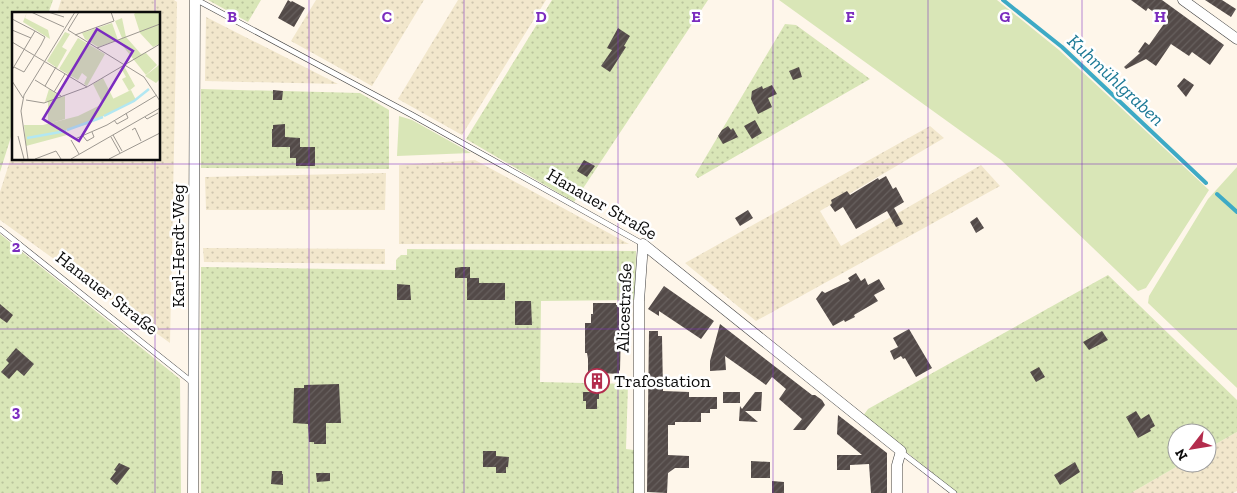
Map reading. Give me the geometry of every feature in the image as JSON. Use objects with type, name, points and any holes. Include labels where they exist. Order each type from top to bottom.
[{"type":"street","name":"Karl-Herdt-Weg","points":[[193,493],[196,0]]},
{"type":"street","points":[[1183,0],[1237,39]]},
{"type":"street","name":"Hanauer Straße","points":[[643,244],[901,452]]},
{"type":"street","name":"Alicestraße","points":[[638,493],[639,301],[643,244]]},
{"type":"street","points":[[897,493],[897,465],[901,452]]},
{"type":"lane","name":"Hanauer Straße","points":[[196,0],[412,115],[643,244]]},
{"type":"lane","name":"Hanauer Straße","points":[[0,229],[193,383]]},
{"type":"lane","name":"Hanauer Straße","points":[[901,452],[954,493]]},
{"type":"shaded area","points":[[61,0],[174,0],[177,2],[170,343],[0,220],[0,192],[12,154],[12,160],[160,160],[160,12],[58,12]]},
{"type":"shaded area","points":[[316,0],[424,0],[372,86],[291,41]]},
{"type":"shaded area","points":[[458,0],[546,0],[462,135],[398,99]]},
{"type":"shaded area","points":[[206,17],[338,84],[205,81]]},
{"type":"shaded area","points":[[930,126],[944,138],[820,211],[841,246],[981,165],[1000,186],[756,321],[685,263]]},
{"type":"shaded area","points":[[475,160],[629,244],[399,244],[399,165]]},
{"type":"shaded area","points":[[386,173],[385,210],[206,210],[205,177]]},
{"type":"shaded area","points":[[203,248],[385,249],[385,264],[204,262]]},
{"type":"shaded area","points":[[1237,432],[1237,491],[1233,493],[1131,493],[1167,472],[1217,473],[1217,443]]},
{"type":"green space","points":[[0,0],[53,0],[49,12],[12,12],[12,133],[0,172]]},
{"type":"green space","points":[[208,0],[261,0],[248,22]]},
{"type":"green space","points":[[552,0],[708,0],[574,202],[466,139]]},
{"type":"green space","points":[[779,0],[997,0],[1059,50],[1209,190],[1146,288],[1138,291],[1001,160]]},
{"type":"green space","points":[[785,24],[796,25],[870,79],[698,178],[695,175]]},
{"type":"green space","points":[[201,89],[360,93],[389,110],[389,169],[201,168]]},
{"type":"green space","points":[[399,116],[412,120],[471,153],[397,156]]},
{"type":"green space","points":[[1237,167],[1237,388],[1148,303],[1149,296],[1208,199]]},
{"type":"green space","points":[[0,234],[180,379],[181,493],[0,493]]},
{"type":"green space","points":[[407,249],[636,251],[635,300],[541,301],[540,382],[628,384],[626,449],[634,450],[634,493],[201,493],[201,267],[396,270],[396,260],[401,255],[407,255]]},
{"type":"green space","points":[[1108,275],[1237,400],[1237,432],[1217,443],[1217,423],[1167,423],[1167,472],[1131,493],[956,493],[863,416],[868,409]]},
{"type":"building","points":[[288,0],[305,8],[294,27],[278,18]]},
{"type":"building","points":[[1131,0],[1162,0],[1224,45],[1210,65],[1192,52],[1189,56],[1171,44],[1156,66],[1146,59],[1126,69],[1124,67],[1140,53],[1138,52],[1145,42],[1149,45],[1166,21],[1148,8],[1146,11]]},
{"type":"building","points":[[1205,0],[1222,0],[1236,9],[1231,17]]},
{"type":"building","points":[[618,28],[630,36],[624,46],[626,47],[610,72],[601,66],[612,50],[607,48]]},
{"type":"building","points":[[799,67],[802,77],[793,80],[789,71]]},
{"type":"building","points":[[1184,78],[1194,85],[1186,97],[1177,86]]},
{"type":"building","points":[[772,85],[777,94],[768,98],[772,107],[758,114],[751,99],[752,91],[762,86],[763,89]]},
{"type":"building","points":[[273,90],[283,91],[282,100],[273,100]]},
{"type":"building","points":[[755,120],[762,133],[752,139],[744,126]]},
{"type":"building","points":[[285,124],[285,137],[300,138],[300,147],[315,147],[315,166],[296,166],[296,158],[290,158],[290,147],[272,147],[273,125]]},
{"type":"building","points":[[728,126],[731,130],[733,128],[738,137],[723,144],[718,136]]},
{"type":"building","points":[[584,160],[595,166],[587,177],[577,171]]},
{"type":"building","points":[[886,176],[893,189],[896,187],[904,202],[894,208],[903,224],[896,227],[887,211],[856,229],[843,207],[835,212],[830,205],[832,203],[831,200],[847,191],[850,195],[878,178],[879,180]]},
{"type":"building","points":[[748,210],[753,218],[740,226],[735,218]]},
{"type":"building","points":[[977,217],[984,228],[976,233],[970,222]]},
{"type":"building","points":[[470,267],[470,278],[479,278],[479,283],[505,283],[505,300],[467,300],[467,278],[455,278],[455,268]]},
{"type":"building","points":[[856,273],[861,281],[865,278],[868,285],[879,279],[885,289],[874,295],[878,301],[854,315],[855,317],[833,326],[816,299],[822,291],[825,293],[850,281],[848,278]]},
{"type":"building","points":[[397,284],[410,285],[411,300],[397,300]]},
{"type":"building","points":[[664,286],[714,321],[701,339],[659,311],[659,316],[648,309]]},
{"type":"building","points":[[515,301],[531,301],[532,325],[515,325]]},
{"type":"building","points":[[593,303],[616,303],[616,305],[619,305],[619,327],[621,329],[620,370],[619,374],[601,373],[597,409],[586,409],[586,401],[583,401],[583,392],[590,392],[590,373],[588,373],[587,353],[585,353],[585,323],[591,323]]},
{"type":"building","points":[[0,304],[13,315],[7,323],[0,318]]},
{"type":"building","points":[[720,324],[812,395],[822,400],[825,405],[805,430],[793,430],[802,419],[779,399],[786,389],[772,377],[766,385],[725,356],[726,370],[710,371],[710,361]]},
{"type":"building","points":[[909,329],[932,368],[916,377],[905,358],[903,359],[901,356],[894,360],[890,351],[898,347],[893,338]]},
{"type":"building","points":[[649,331],[658,331],[658,336],[662,336],[663,391],[689,392],[689,397],[717,397],[717,409],[710,409],[710,413],[701,413],[701,422],[675,422],[675,425],[668,425],[668,455],[689,456],[689,468],[675,468],[668,473],[667,493],[647,492]]},
{"type":"building","points":[[1102,331],[1108,340],[1089,350],[1083,342]]},
{"type":"building","points":[[16,348],[34,364],[24,376],[17,370],[9,379],[1,372],[9,363],[6,360]]},
{"type":"building","points":[[1039,367],[1045,377],[1036,382],[1030,372]]},
{"type":"building","points":[[339,384],[341,423],[326,423],[326,444],[309,442],[308,424],[293,423],[294,388],[304,388],[304,385]]},
{"type":"building","points":[[723,392],[740,392],[740,403],[723,403]]},
{"type":"building","points":[[755,392],[762,392],[761,411],[745,411],[758,422],[739,421],[740,406],[742,409]]},
{"type":"building","points":[[1136,411],[1141,419],[1149,414],[1155,426],[1150,429],[1151,431],[1138,438],[1126,417]]},
{"type":"building","points":[[838,415],[887,453],[887,493],[871,493],[869,464],[850,465],[850,470],[837,470],[837,455],[862,455],[837,434]]},
{"type":"building","points":[[483,451],[496,451],[496,456],[509,457],[506,473],[496,473],[496,467],[483,467]]},
{"type":"building","points":[[751,461],[770,462],[770,478],[751,478]]},
{"type":"building","points":[[1075,462],[1080,472],[1060,485],[1054,475]]},
{"type":"building","points":[[119,463],[130,468],[117,485],[110,479]]},
{"type":"building","points":[[272,471],[282,471],[283,485],[271,484]]},
{"type":"building","points":[[316,473],[330,473],[330,481],[317,482]]},
{"type":"building","points":[[772,481],[784,482],[784,493],[772,493]]},
{"type":"waterway","name":"Kuhmühlgraben","points":[[1003,0],[1062,47],[1206,183]]},
{"type":"waterway","name":"Kuhmühlgraben","points":[[1217,194],[1237,212]]},
{"type":"place","name":"Trafostation","points":[[597,381]]}]
